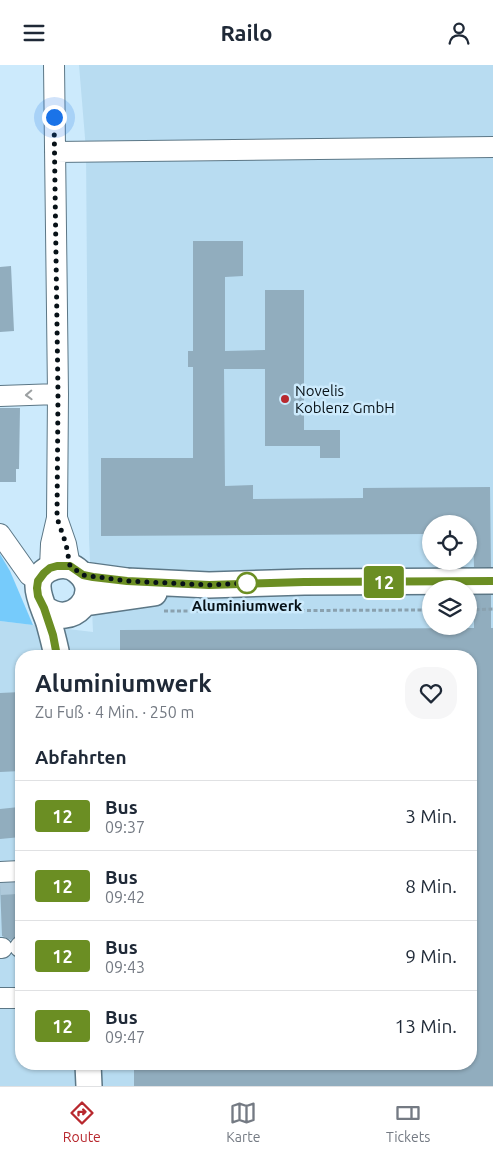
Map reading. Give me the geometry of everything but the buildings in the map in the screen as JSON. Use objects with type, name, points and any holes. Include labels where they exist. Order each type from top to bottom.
[{"type":"main road","points":[[60,573],[127,581],[209,585],[304,582],[493,581]]},
{"type":"main road","points":[[56,650],[53,635],[38,596],[60,573]]},
{"type":"main road","points":[[60,573],[87,584],[88,593],[78,608],[69,650]]},
{"type":"main road","points":[[44,608],[56,615],[78,608],[209,585]]},
{"type":"main road","points":[[88,1070],[89,1086]]},
{"type":"street","points":[[0,534],[29,575],[60,573],[66,544],[57,518],[58,394],[54,65]]},
{"type":"street","points":[[55,152],[493,147]]},
{"type":"street","points":[[0,396],[58,394]]},
{"type":"street","points":[[0,872],[15,877]]},
{"type":"street","points":[[0,998],[15,998]]},
{"type":"path","points":[[477,610],[493,609]]},
{"type":"path","points":[[155,611],[422,610]]},
{"type":"shaded area","name":"Novelis Koblenz GmbH","points":[[79,65],[493,65],[493,1086],[0,1086],[0,621],[93,632],[89,538],[86,150]]},
{"type":"shaded area","points":[[0,554],[10,571],[33,625],[0,621]]},
{"type":"tunnel","points":[[0,885],[15,884]]},
{"type":"bus line","name":"12","points":[[56,650],[53,635],[44,608],[40,603],[37,588],[38,581],[44,573],[50,568],[63,565],[70,566],[83,575],[93,577],[127,581],[209,585],[304,582],[493,581]]},
{"type":"place","name":"Novelis Koblenz GmbH","points":[[285,399]]},
{"type":"place","name":"Aluminiumwerk","points":[[247,583]]},
{"type":"route","points":[[54,117],[58,394],[57,518],[66,544],[70,566],[83,575],[127,581],[209,585],[247,583]]}]
